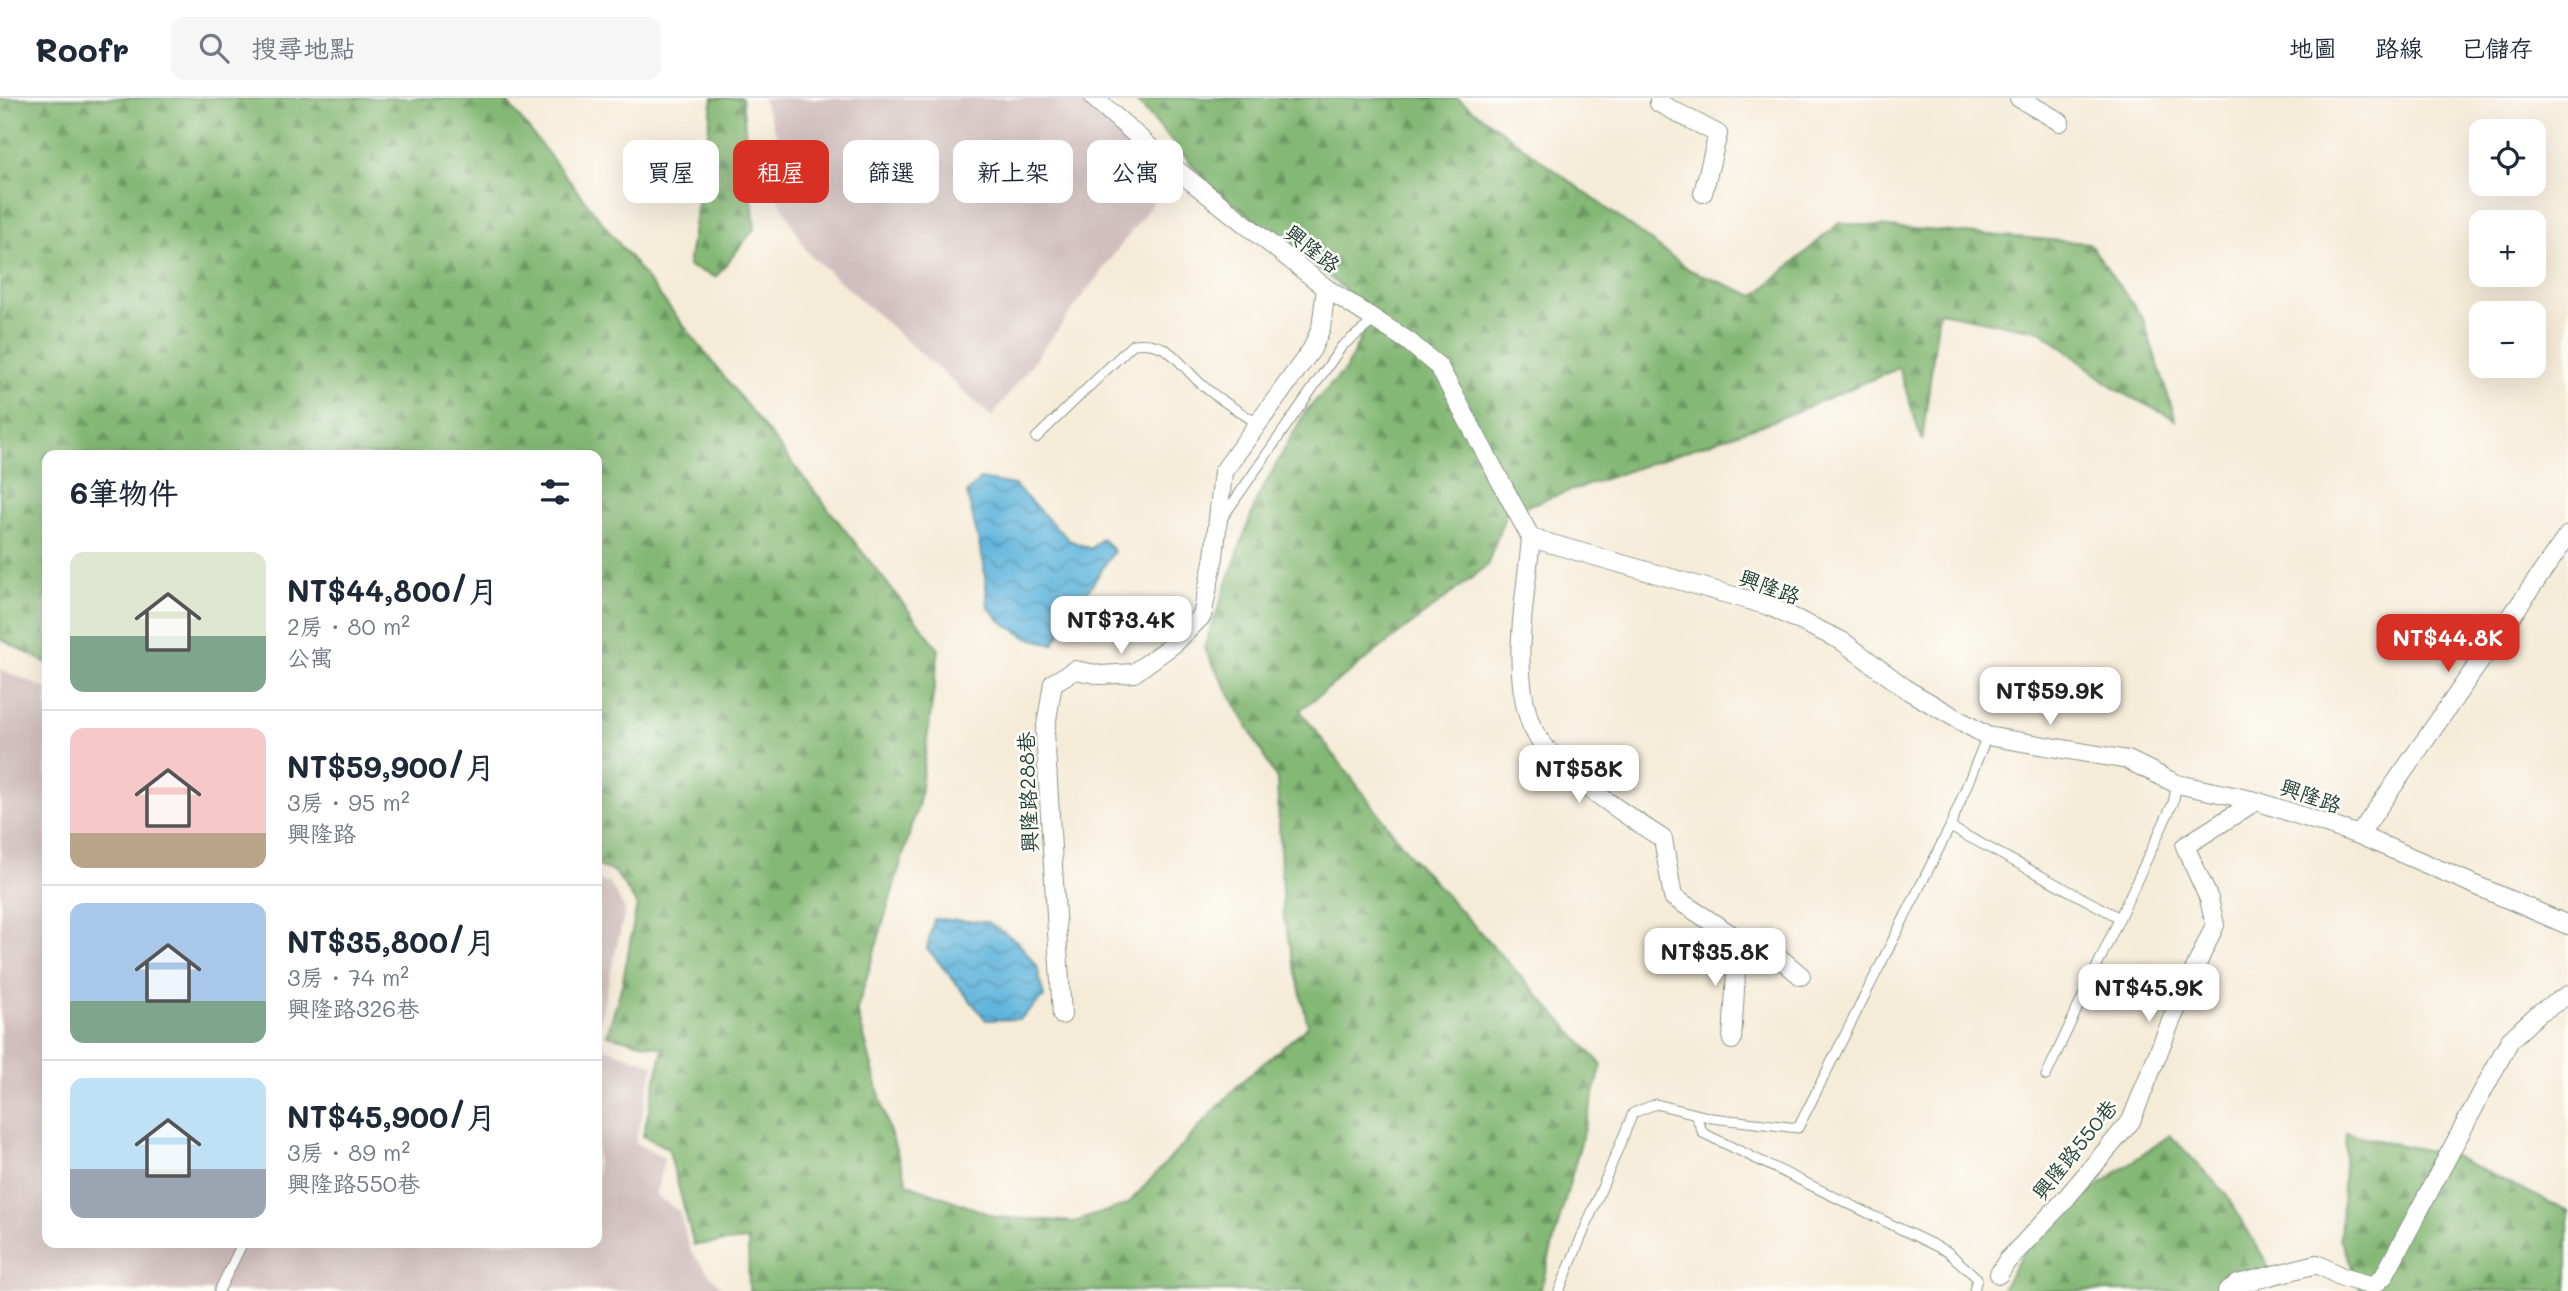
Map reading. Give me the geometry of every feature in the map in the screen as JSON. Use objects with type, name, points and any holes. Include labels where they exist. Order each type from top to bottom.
[{"type":"street","name":"興隆路","points":[[1094,98],[1168,163],[1326,288],[1408,341],[1439,367],[1531,538],[1769,606],[1842,641],[1909,691],[1987,736],[2128,760],[2177,784],[2256,800],[2359,835],[2568,925]]},
{"type":"street","points":[[1659,98],[1659,103],[1718,134],[1703,193]]},
{"type":"street","points":[[2019,98],[2060,122]]},
{"type":"street","name":"興隆路288巷","points":[[1062,1014],[1045,733],[1053,683],[1075,670],[1111,675],[1134,673],[1175,643],[1202,616],[1214,557],[1223,472],[1312,349],[1321,328],[1326,288]]},
{"type":"street","points":[[2359,835],[2568,535]]},
{"type":"street","points":[[1531,538],[1520,669],[1530,721],[1557,761],[1606,802],[1663,839],[1673,897],[1738,939],[1769,949],[1801,976]]},
{"type":"street","name":"興隆路550巷","points":[[1999,1274],[2007,1261],[2062,1203],[2130,1121],[2171,1021],[2215,925],[2209,900],[2185,846],[2256,800]]},
{"type":"street","points":[[1732,1040],[1738,939]]},
{"type":"street","points":[[2227,1291],[2238,1284],[2317,1264],[2342,1277],[2373,1286],[2384,1276],[2510,1040],[2539,1013],[2568,995]]},
{"type":"lane","points":[[1217,526],[1342,346],[1375,320]]},
{"type":"lane","points":[[1036,438],[1133,344],[1152,342],[1178,357],[1200,383],[1259,425]]},
{"type":"lane","points":[[1559,1291],[1633,1113],[1656,1104],[1695,1114],[1798,1128],[1950,827],[1987,736]]},
{"type":"lane","points":[[2046,1076],[2118,916],[2173,803],[2177,784]]},
{"type":"lane","points":[[1950,827],[2118,916]]},
{"type":"lane","points":[[1695,1114],[1703,1133],[1948,1252],[1977,1278],[1974,1291]]},
{"type":"lane","points":[[219,1291],[240,1248]]},
{"type":"shaded area","points":[[762,98],[1078,98],[1125,140],[1087,140],[1087,203],[1153,203],[992,417],[808,253],[781,203],[829,203],[829,140],[779,140]]},
{"type":"shaded area","points":[[0,669],[42,687],[42,1248],[602,1248],[602,1047],[654,1065],[635,1143],[664,1158],[656,1196],[679,1211],[691,1252],[724,1291],[0,1291]]},
{"type":"shaded area","points":[[602,882],[610,884],[625,910],[602,1010]]},
{"type":"green space","points":[[0,98],[504,98],[939,649],[919,802],[857,1010],[888,1127],[908,1184],[997,1217],[1074,1222],[1128,1204],[1241,1082],[1308,1026],[1283,914],[1277,780],[1204,648],[1257,499],[1305,412],[1346,369],[1373,311],[1210,185],[1183,154],[1183,140],[1171,140],[1134,98],[1457,98],[1690,270],[1755,296],[1839,223],[2089,243],[2143,319],[2176,420],[2117,390],[2041,331],[1939,312],[1922,441],[1899,368],[1776,420],[1506,513],[1487,566],[1300,710],[1413,859],[1602,1065],[1540,1291],[749,1291],[748,1240],[694,1245],[668,1148],[643,1136],[663,1048],[607,1035],[622,985],[637,905],[615,872],[602,868],[602,450],[42,450],[42,660],[0,639]]},
{"type":"green space","points":[[713,98],[742,98],[746,140],[733,140],[733,203],[752,203],[755,228],[716,277],[688,266],[697,203],[719,203],[719,140],[707,140]]},
{"type":"green space","points":[[2346,1133],[2453,1156],[2568,1211],[2568,1291],[2361,1291],[2340,1238]]},
{"type":"green space","points":[[2170,1135],[2226,1194],[2274,1275],[2241,1291],[2001,1291],[2037,1229]]},
{"type":"water","points":[[980,479],[1014,485],[1069,540],[1091,549],[1102,538],[1114,551],[1053,644],[1026,637],[1002,622],[988,607],[984,564],[967,493]]},
{"type":"water","points":[[934,919],[988,922],[1017,941],[1037,966],[1044,997],[1020,1019],[986,1020],[927,948]]}]
